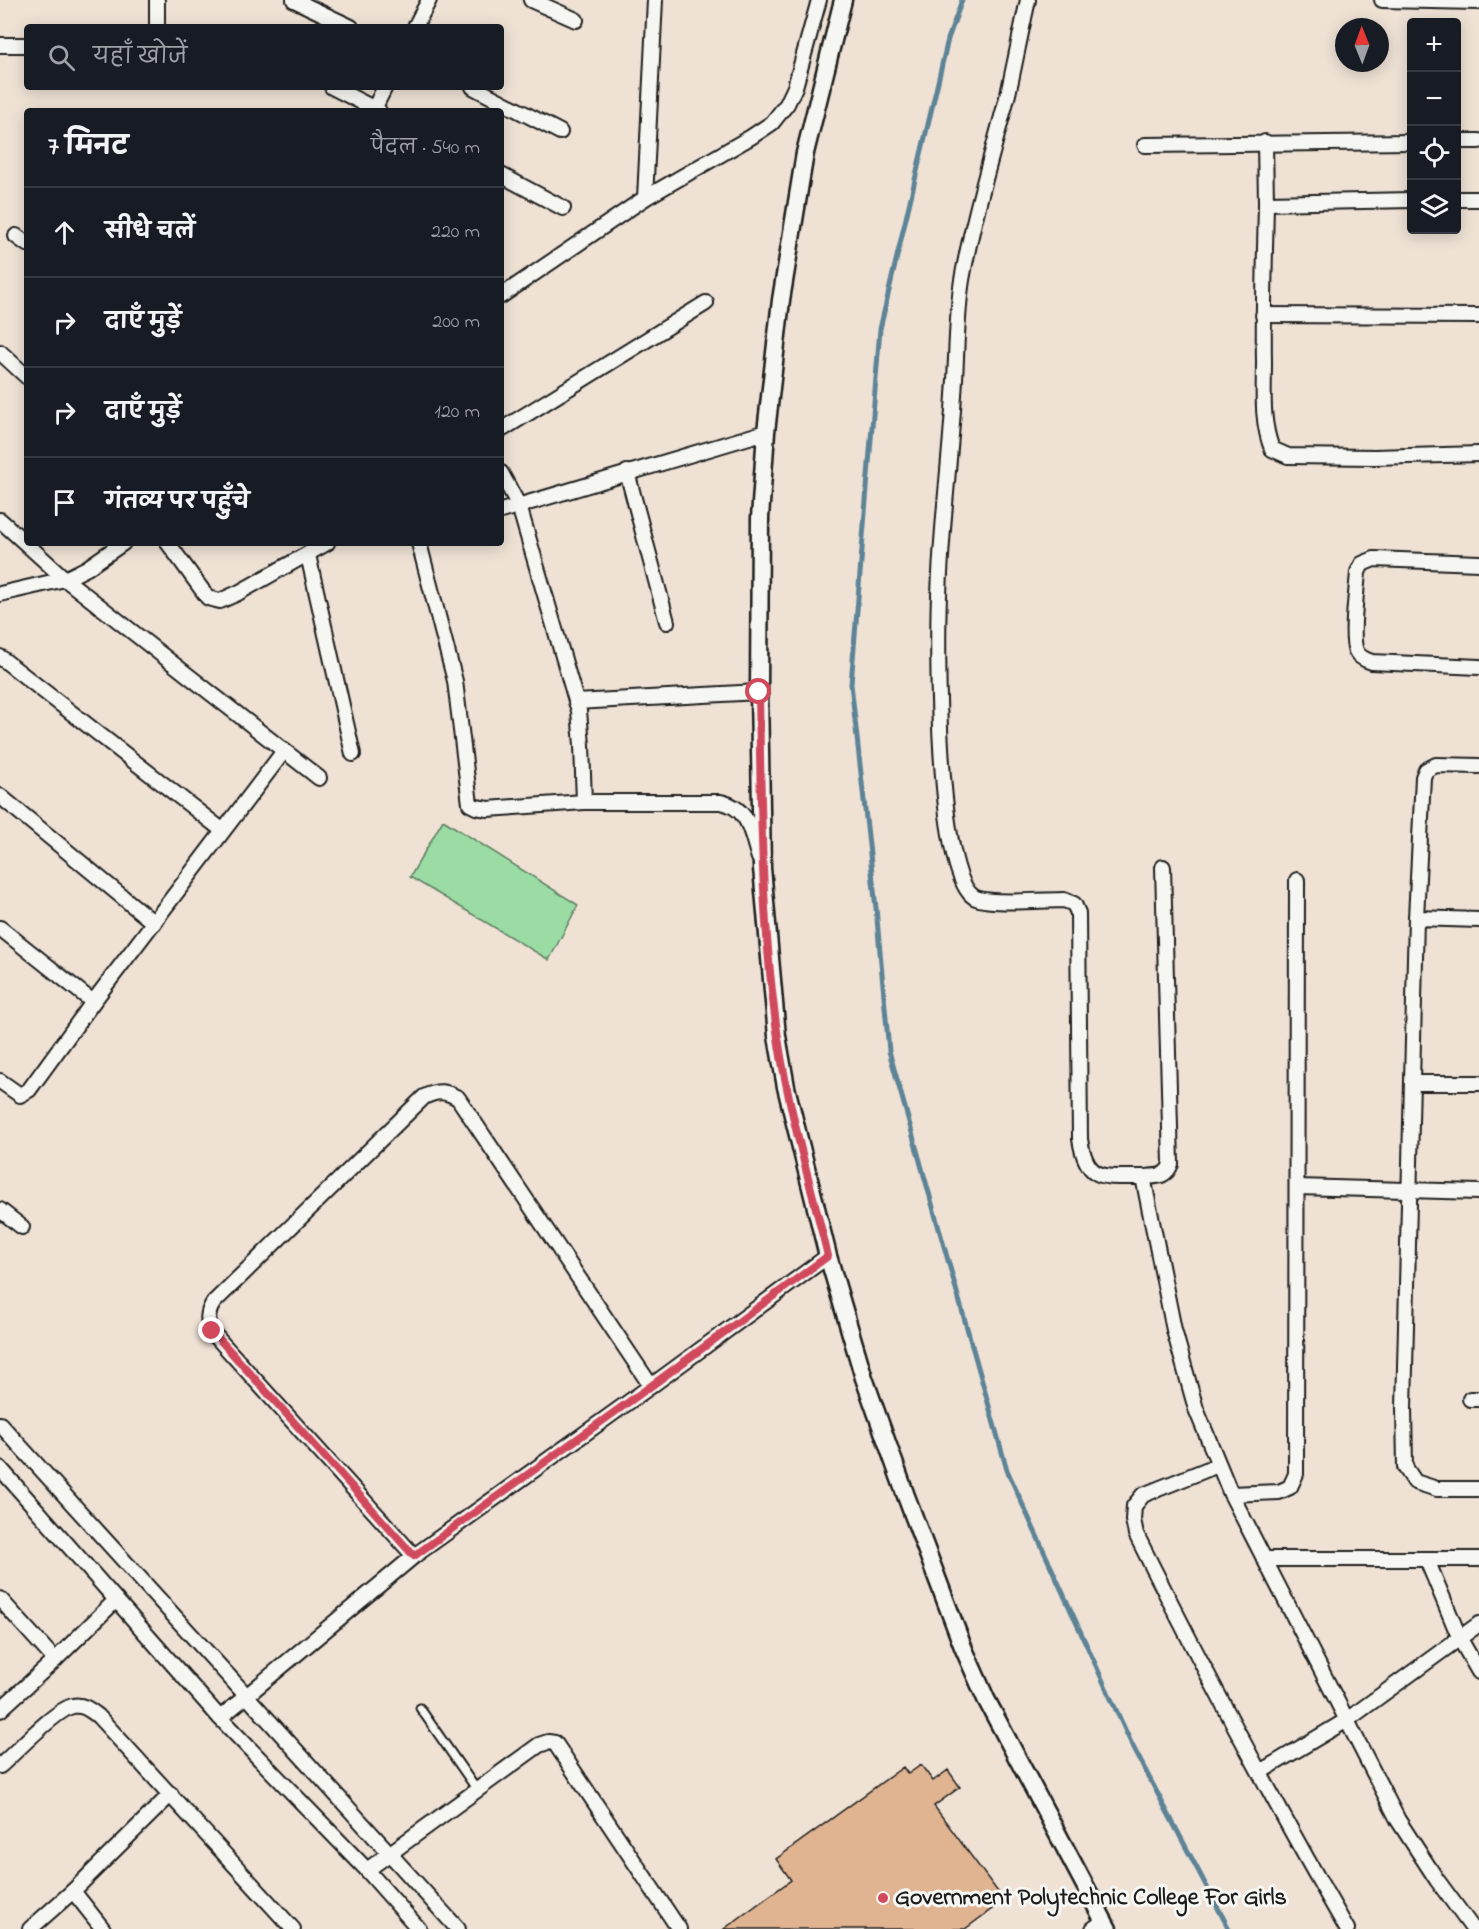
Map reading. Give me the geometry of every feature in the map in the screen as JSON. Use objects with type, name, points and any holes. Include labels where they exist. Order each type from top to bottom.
[{"type":"street","points":[[157,0],[157,24]]},
{"type":"street","points":[[294,0],[345,24]]},
{"type":"street","points":[[417,24],[429,0]]},
{"type":"street","points":[[531,0],[576,20]]},
{"type":"street","points":[[645,198],[655,0]]},
{"type":"street","points":[[504,294],[645,198],[772,123],[787,104],[795,87],[819,0]]},
{"type":"street","points":[[843,0],[805,153],[781,300],[766,432],[760,518],[759,692],[762,868],[771,982],[786,1087],[828,1256],[864,1378],[963,1647],[1000,1727],[1102,1926]]},
{"type":"street","points":[[1028,0],[962,281],[939,597],[942,753],[946,813],[957,869],[964,886],[974,897],[990,901],[1064,900],[1074,904],[1078,913],[1080,1139],[1088,1168],[1099,1175],[1143,1177],[1163,1175],[1169,1172],[1171,1164],[1163,867]]},
{"type":"street","points":[[1382,0],[1479,2]]},
{"type":"street","points":[[0,45],[24,45]]},
{"type":"street","points":[[338,90],[371,108]]},
{"type":"street","points":[[376,108],[384,90]]},
{"type":"street","points":[[479,90],[560,132]]},
{"type":"street","points":[[1461,141],[1479,141]]},
{"type":"street","points":[[1265,142],[1264,415],[1272,449],[1288,456],[1374,457],[1479,454]]},
{"type":"street","points":[[1145,145],[1407,142]]},
{"type":"street","points":[[504,177],[563,208]]},
{"type":"street","points":[[1461,200],[1479,199]]},
{"type":"street","points":[[1266,203],[1407,200]]},
{"type":"street","points":[[504,428],[706,303]]},
{"type":"street","points":[[1263,315],[1479,316]]},
{"type":"street","points":[[0,352],[24,374]]},
{"type":"street","points":[[504,510],[766,432]]},
{"type":"street","points":[[627,472],[667,622]]},
{"type":"street","points":[[504,479],[519,506],[576,702],[581,728],[584,802]]},
{"type":"street","points":[[0,520],[24,542]]},
{"type":"street","points":[[29,546],[65,579],[319,778]]},
{"type":"street","points":[[0,594],[65,579],[87,568],[119,546]]},
{"type":"street","points":[[170,546],[208,598],[219,601],[238,593],[322,546]]},
{"type":"street","points":[[419,546],[455,681],[470,804],[488,809],[584,802],[721,802],[732,804],[741,810],[746,818],[762,868]]},
{"type":"street","points":[[308,555],[353,754]]},
{"type":"street","points":[[1479,563],[1374,559],[1362,564],[1358,572],[1354,641],[1356,653],[1372,662],[1479,667]]},
{"type":"street","points":[[0,657],[222,830]]},
{"type":"street","points":[[576,702],[759,692]]},
{"type":"street","points":[[0,1081],[20,1095],[29,1089],[222,830],[284,751]]},
{"type":"street","points":[[1479,766],[1436,765],[1426,770],[1423,777],[1416,918],[1405,1397],[1405,1467],[1415,1482],[1437,1489],[1479,1489]]},
{"type":"street","points":[[0,796],[154,923]]},
{"type":"street","points":[[1231,1494],[1279,1492],[1290,1487],[1296,1474],[1297,880]]},
{"type":"street","points":[[1416,918],[1479,920]]},
{"type":"street","points":[[0,928],[93,1002]]},
{"type":"street","points":[[1412,1083],[1479,1083]]},
{"type":"street","points":[[414,1556],[212,1331],[207,1321],[208,1310],[214,1302],[424,1097],[436,1091],[447,1092],[458,1098],[651,1386]]},
{"type":"street","points":[[1143,1177],[1174,1330],[1196,1409],[1218,1465],[1398,1820],[1437,1880],[1474,1925]]},
{"type":"street","points":[[1297,1187],[1479,1192]]},
{"type":"street","points":[[0,1210],[22,1227]]},
{"type":"street","points":[[220,1718],[414,1556],[828,1256]]},
{"type":"street","points":[[0,1424],[458,1929]]},
{"type":"street","points":[[1218,1465],[1143,1496],[1134,1506],[1132,1520],[1136,1534],[1201,1666],[1292,1834],[1347,1929]]},
{"type":"street","points":[[0,1468],[220,1718],[367,1869],[419,1929]]},
{"type":"street","points":[[1264,1559],[1479,1559]]},
{"type":"street","points":[[1427,1560],[1460,1639],[1479,1672]]},
{"type":"street","points":[[0,1599],[55,1660]]},
{"type":"street","points":[[0,1710],[116,1600]]},
{"type":"street","points":[[1260,1772],[1347,1720],[1479,1624]]},
{"type":"street","points":[[0,1766],[58,1713],[72,1706],[84,1706],[98,1716],[293,1929]]},
{"type":"street","points":[[367,1869],[539,1745],[548,1742],[555,1743],[679,1929]]},
{"type":"street","points":[[30,1929],[73,1892],[171,1794]]},
{"type":"street","points":[[73,1892],[103,1929]]},
{"type":"lane","points":[[420,1708],[477,1790]]},
{"type":"green space","points":[[443,820],[578,905],[549,960],[410,877]]},
{"type":"building","points":[[921,1765],[933,1781],[948,1770],[960,1787],[934,1806],[1004,1900],[965,1929],[724,1929],[791,1880],[776,1859],[903,1767],[908,1774]]},
{"type":"waterway","points":[[962,0],[948,39],[880,329],[851,684],[889,1051],[1007,1470],[1132,1745],[1229,1929]]},
{"type":"place","name":"Government Polytechnic College For Girls","points":[[883,1898]]},
{"type":"route","points":[[212,1331],[414,1556],[828,1256],[786,1087],[777,1036],[762,868],[759,692]]}]
